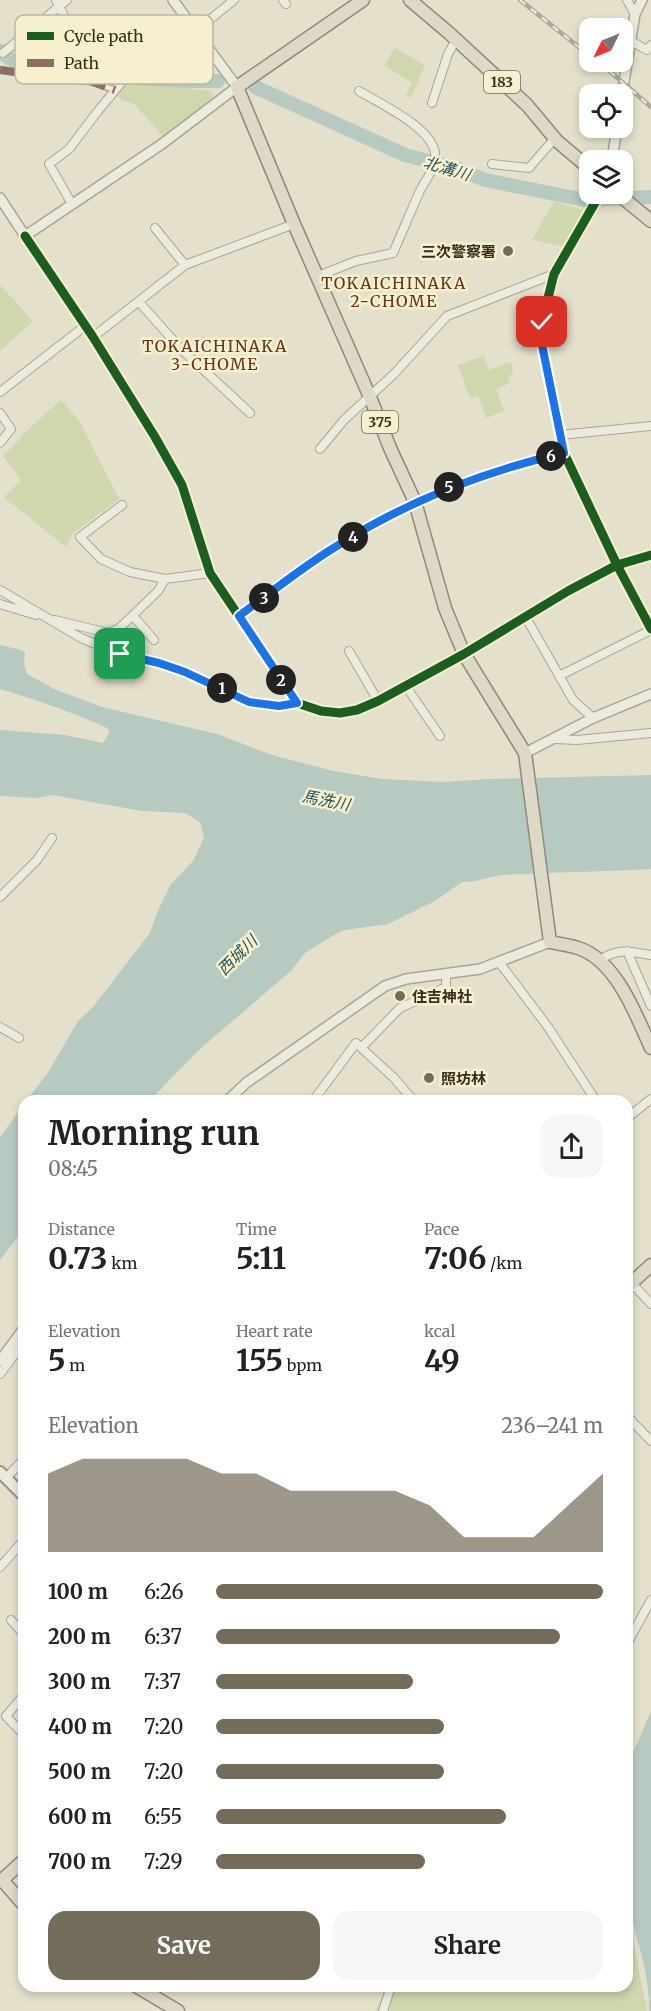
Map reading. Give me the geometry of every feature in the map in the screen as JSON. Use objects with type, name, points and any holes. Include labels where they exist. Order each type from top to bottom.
[{"type":"highway","points":[[237,87],[363,0]]},
{"type":"highway","name":"183","points":[[410,0],[527,105],[555,138],[579,159]]},
{"type":"highway","name":"375","points":[[237,87],[415,502],[445,608],[464,654],[525,753],[550,936]]},
{"type":"highway","points":[[631,204],[651,221]]},
{"type":"highway","points":[[550,936],[580,948],[600,960],[617,981],[651,1048]]},
{"type":"highway","points":[[633,1279],[651,1265]]},
{"type":"highway","points":[[18,1865],[1,1879],[18,1898]]},
{"type":"highway","points":[[146,1992],[178,2011]]},
{"type":"main road","points":[[3,1475],[18,1490]]},
{"type":"street","points":[[45,15],[58,3],[68,0]]},
{"type":"street","points":[[173,0],[184,15]]},
{"type":"street","points":[[213,16],[234,0]]},
{"type":"street","points":[[627,0],[635,14]]},
{"type":"street","points":[[633,27],[635,14],[642,0]]},
{"type":"street","points":[[432,102],[448,54],[456,40]]},
{"type":"street","points":[[633,41],[647,50],[651,45]]},
{"type":"street","points":[[3,53],[15,42]]},
{"type":"street","points":[[25,236],[162,144],[237,87],[213,54]]},
{"type":"street","points":[[0,70],[15,72]]},
{"type":"street","points":[[98,84],[115,90]]},
{"type":"street","points":[[72,204],[49,164],[69,149],[120,84]]},
{"type":"street","points":[[318,276],[356,261],[393,253],[434,161],[433,146],[427,135],[395,111],[359,91]]},
{"type":"street","points":[[492,164],[529,168],[555,138]]},
{"type":"street","points":[[0,198],[93,337],[155,437],[182,485],[210,573],[297,703]]},
{"type":"street","points":[[559,676],[651,629],[564,453],[542,345],[542,322],[554,274],[594,204]]},
{"type":"street","points":[[93,337],[185,265],[294,224]]},
{"type":"street","points":[[155,228],[185,265]]},
{"type":"street","points":[[320,449],[344,420],[370,397],[447,316],[554,274]]},
{"type":"street","points":[[139,302],[180,348],[250,413]]},
{"type":"street","points":[[0,392],[85,326]]},
{"type":"street","points":[[0,413],[11,429],[0,443]]},
{"type":"street","points":[[560,435],[651,426]]},
{"type":"street","points":[[239,616],[332,549],[415,502],[443,489],[517,464],[564,453]]},
{"type":"street","points":[[122,505],[80,537],[101,559],[130,572],[165,579],[210,573]]},
{"type":"street","points":[[0,590],[81,638],[120,654],[185,672],[249,702],[279,706],[297,703],[321,711],[340,713],[357,710],[378,701],[618,565],[651,555]]},
{"type":"street","points":[[0,604],[48,619],[108,633],[118,629],[133,616],[158,591],[165,579]]},
{"type":"street","points":[[133,616],[154,640]]},
{"type":"street","points":[[525,616],[573,700],[593,718]]},
{"type":"street","points":[[349,651],[378,701]]},
{"type":"street","points":[[115,671],[120,654]]},
{"type":"street","points":[[405,686],[440,736]]},
{"type":"street","points":[[525,753],[593,718],[651,694]]},
{"type":"street","points":[[555,739],[577,740],[651,733]]},
{"type":"street","points":[[0,897],[37,860],[52,838]]},
{"type":"street","points":[[233,1095],[246,1083],[385,986],[406,979],[480,969],[550,936]]},
{"type":"street","points":[[627,951],[651,1006]]},
{"type":"street","points":[[600,960],[611,952],[627,951],[651,955]]},
{"type":"street","points":[[499,962],[548,1027],[592,1095]]},
{"type":"street","points":[[362,1047],[400,1008],[446,987],[446,973]]},
{"type":"street","points":[[0,1027],[19,1038]]},
{"type":"street","points":[[317,1095],[356,1043],[408,1095]]},
{"type":"street","points":[[633,1113],[651,1099]]},
{"type":"street","points":[[633,1288],[651,1304]]},
{"type":"street","points":[[0,1361],[18,1336]]},
{"type":"street","points":[[0,1374],[18,1350]]},
{"type":"street","points":[[633,1422],[651,1441]]},
{"type":"street","points":[[3,1475],[18,1464]]},
{"type":"street","points":[[0,1567],[18,1547]]},
{"type":"street","points":[[633,1633],[651,1600]]},
{"type":"street","points":[[11,1620],[18,1628]]},
{"type":"street","points":[[18,1702],[6,1716],[18,1729]]},
{"type":"street","points":[[383,2011],[389,1992]]},
{"type":"green space","points":[[395,48],[425,65],[411,98],[406,95],[412,83],[384,65]]},
{"type":"green space","points":[[125,84],[152,84],[210,91],[216,100],[164,137],[134,104],[123,101],[116,95]]},
{"type":"green space","points":[[554,201],[583,211],[565,247],[532,240]]},
{"type":"green space","points":[[0,285],[33,321],[0,351]]},
{"type":"green space","points":[[484,356],[489,370],[511,362],[513,373],[508,377],[510,383],[496,389],[504,411],[486,418],[478,396],[470,398],[458,365]]},
{"type":"green space","points":[[61,400],[80,422],[119,499],[73,533],[66,547],[4,497],[21,480],[3,456],[22,435]]},
{"type":"green space","points":[[633,1939],[647,2011],[375,2011],[385,1992],[633,1992]]},
{"type":"water","points":[[0,645],[25,653],[24,664],[27,674],[54,689],[102,707],[217,734],[272,755],[333,771],[382,779],[444,782],[651,775],[651,869],[503,875],[462,882],[435,901],[388,924],[345,930],[305,953],[292,970],[200,1049],[155,1095],[31,1095],[47,1074],[78,1021],[93,1007],[150,933],[171,884],[193,861],[204,838],[200,822],[185,813],[142,811],[52,795],[37,798],[0,796],[0,730],[65,735],[103,743],[110,731],[68,712],[0,689]]},
{"type":"water","points":[[18,1112],[18,1237],[0,1260],[0,1137]]},
{"type":"water","points":[[651,1711],[651,2011],[649,2011],[645,1971],[633,1920],[633,1753]]},
{"type":"waterway","name":"北溝川","points":[[0,51],[15,61]]},
{"type":"waterway","name":"北溝川","points":[[213,81],[218,81]]},
{"type":"waterway","name":"北溝川","points":[[255,87],[405,155],[459,169],[485,180],[585,200],[651,197]]},
{"type":"railway","points":[[520,0],[579,47]]},
{"type":"railway","points":[[611,72],[651,107]]},
{"type":"marked path","points":[[0,70],[15,72]]},
{"type":"marked path","points":[[98,84],[115,90]]},
{"type":"cycle path","points":[[594,204],[554,274],[542,322],[542,345],[564,453],[617,565],[651,629]]},
{"type":"cycle path","points":[[25,236],[93,337],[155,437],[182,485],[210,573],[297,703],[321,711],[340,713],[357,710],[464,654],[568,591],[617,565],[651,555]]},
{"type":"place","name":"三次警察署","points":[[508,251]]},
{"type":"place","name":"住吉神社","points":[[400,996]]},
{"type":"place","name":"照坊林","points":[[429,1078]]},
{"type":"district","name":"TOKAICHINAKA 2-CHOME","points":[[394,292]]},
{"type":"district","name":"TOKAICHINAKA 3-CHOME","points":[[215,355]]},
{"type":"route","points":[[120,654],[185,672],[249,702],[266,706],[297,703],[239,616],[332,549],[415,502],[443,489],[517,464],[564,453],[542,345],[542,322]]},
{"type":"water label","name":"馬洗川","points":[[326,800]]},
{"type":"water label","name":"西城川","points":[[237,955]]}]
